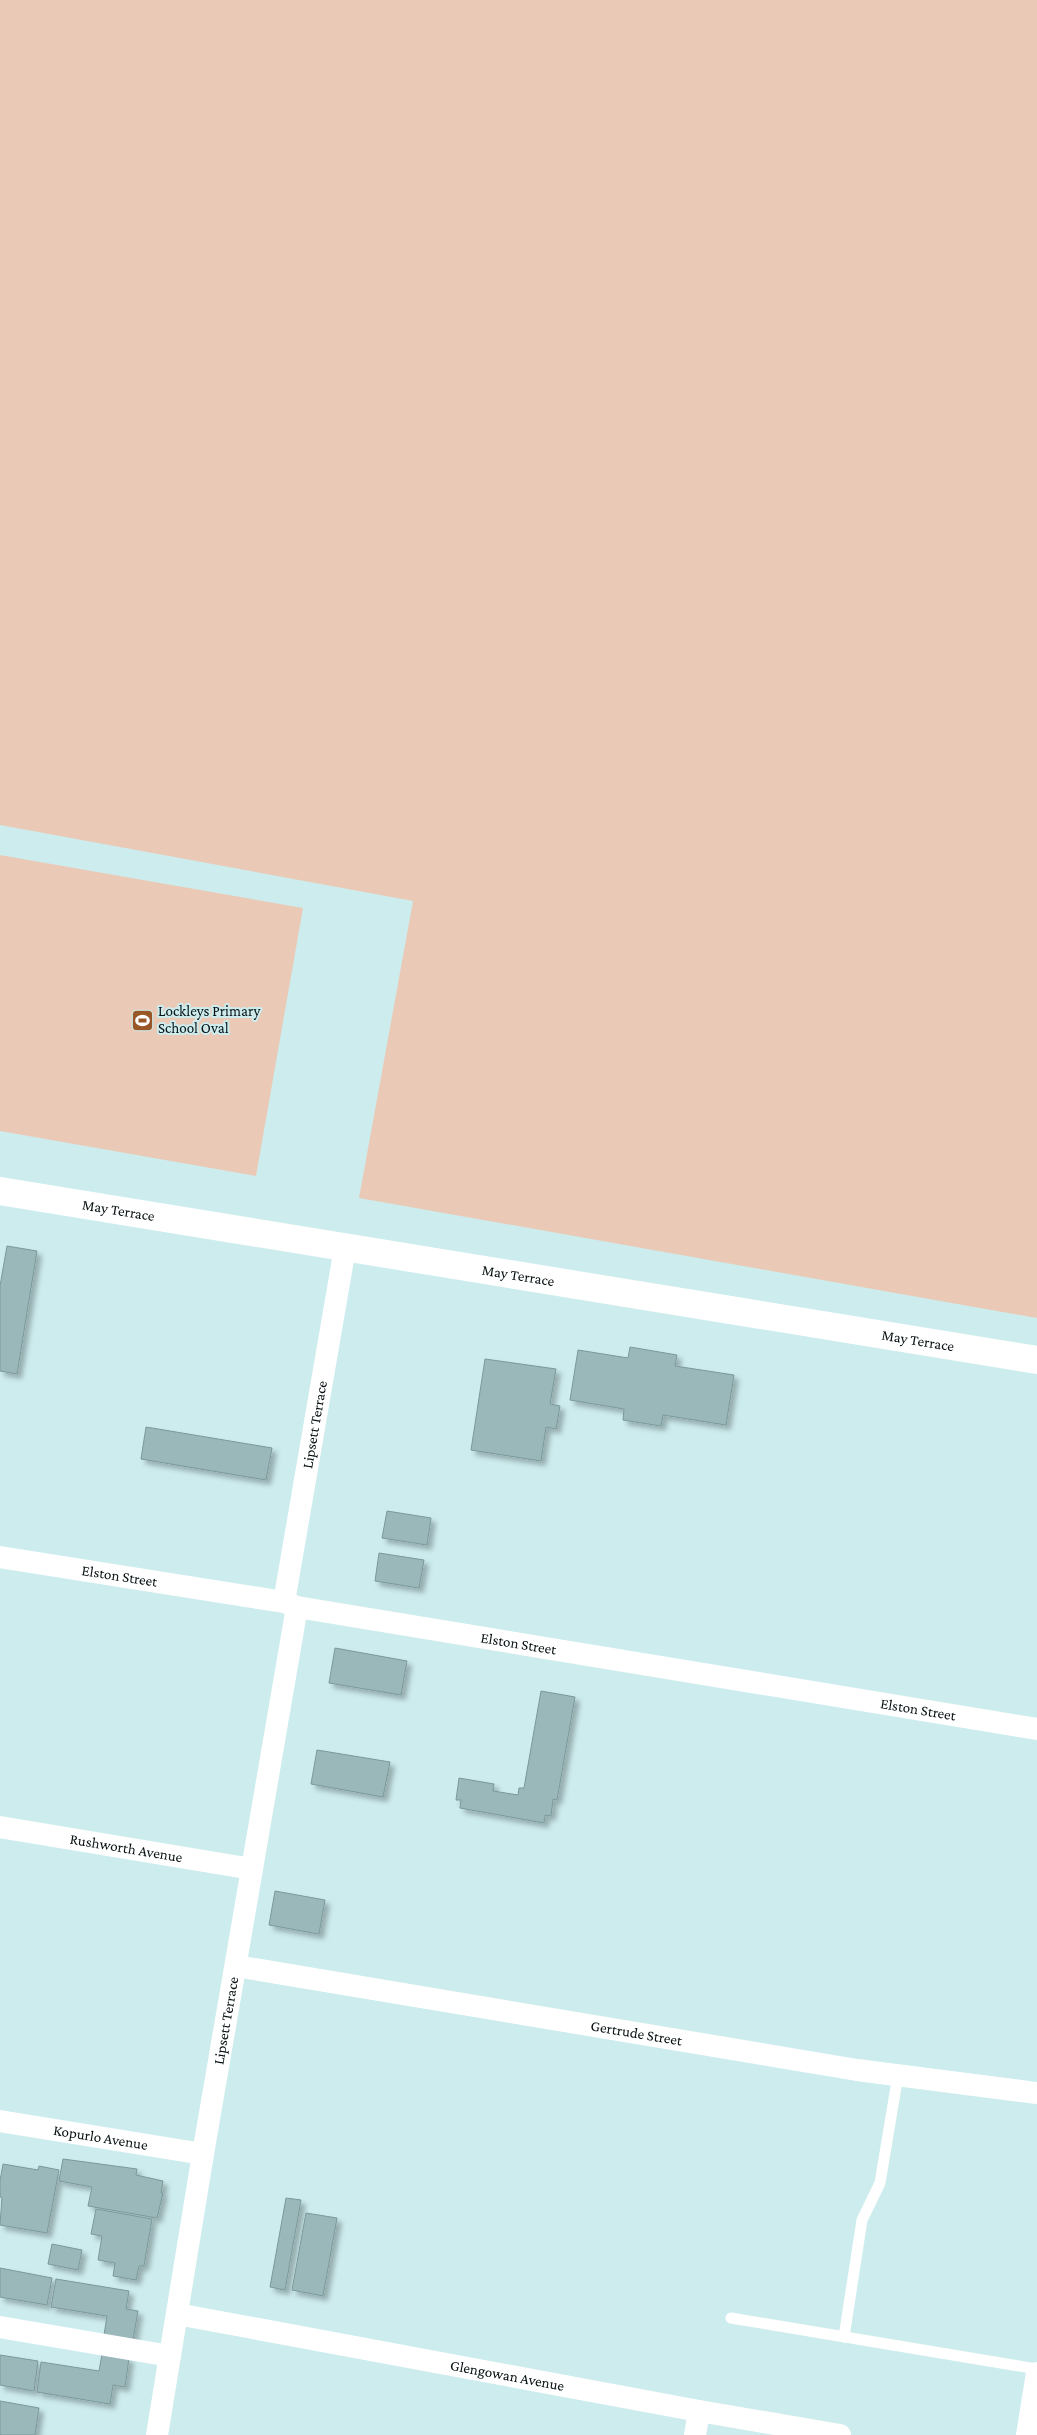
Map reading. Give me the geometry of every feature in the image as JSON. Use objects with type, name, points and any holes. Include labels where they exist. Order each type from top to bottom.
[{"type":"street","name":"May Terrace","points":[[0,1191],[1037,1360]]},
{"type":"street","name":"Lipsett Terrace","points":[[157,2435],[252,1869],[345,1248]]},
{"type":"street","name":"Elston Street","points":[[0,1557],[1037,1729]]},
{"type":"street","name":"Rushworth Avenue","points":[[0,1827],[252,1869]]},
{"type":"street","name":"Gertrude Street","points":[[236,1966],[898,2075],[1037,2093]]},
{"type":"street","name":"Kopurlo Avenue","points":[[0,2122],[203,2154]]},
{"type":"street","name":"Glengowan Avenue","points":[[177,2314],[699,2411],[840,2435]]},
{"type":"street","points":[[0,2327],[170,2356]]},
{"type":"street","points":[[1027,2435],[1037,2373]]},
{"type":"street","points":[[695,2435],[699,2411]]},
{"type":"lane","points":[[844,2337],[862,2220],[880,2183],[898,2075]]},
{"type":"lane","points":[[731,2318],[1037,2369]]},
{"type":"shaded area","points":[[0,0],[1037,0],[1037,1318],[359,1198],[413,901],[0,825]]},
{"type":"shaded area","name":"Lockleys Primary School Oval","points":[[0,855],[303,908],[256,1176],[0,1131]]},
{"type":"building","points":[[7,1246],[37,1251],[17,1374],[0,1371],[0,1286]]},
{"type":"building","points":[[630,1347],[677,1355],[675,1366],[734,1375],[726,1425],[663,1415],[661,1426],[623,1420],[624,1409],[570,1400],[578,1350],[628,1358]]},
{"type":"building","points":[[485,1359],[556,1369],[550,1404],[560,1406],[556,1429],[546,1427],[541,1461],[471,1450]]},
{"type":"building","points":[[146,1427],[272,1448],[266,1480],[141,1459]]},
{"type":"building","points":[[387,1511],[431,1518],[427,1545],[382,1538]]},
{"type":"building","points":[[379,1553],[424,1560],[419,1588],[375,1581]]},
{"type":"building","points":[[335,1648],[407,1661],[401,1695],[329,1683]]},
{"type":"building","points":[[541,1691],[575,1697],[557,1800],[553,1799],[551,1816],[545,1815],[544,1823],[460,1808],[461,1800],[456,1800],[459,1778],[494,1784],[493,1791],[518,1795],[519,1788],[524,1788]]},
{"type":"building","points":[[317,1750],[390,1762],[383,1797],[311,1784]]},
{"type":"building","points":[[275,1891],[325,1900],[319,1934],[269,1925]]},
{"type":"building","points":[[63,2159],[137,2169],[136,2175],[163,2181],[161,2193],[163,2193],[157,2218],[88,2206],[92,2187],[59,2181]]},
{"type":"building","points":[[3,2164],[38,2170],[39,2166],[59,2170],[47,2233],[0,2225],[2,2197],[0,2197],[0,2181]]},
{"type":"building","points":[[286,2198],[301,2200],[285,2290],[270,2287]]},
{"type":"building","points":[[96,2209],[152,2219],[144,2266],[139,2266],[136,2280],[113,2276],[115,2263],[98,2260],[102,2236],[91,2234]]},
{"type":"building","points":[[306,2213],[337,2218],[323,2296],[292,2290]]},
{"type":"building","points":[[52,2244],[82,2250],[78,2270],[48,2264]]},
{"type":"building","points":[[0,2268],[52,2278],[47,2305],[0,2297]]},
{"type":"building","points":[[56,2279],[129,2291],[126,2309],[138,2311],[133,2340],[104,2335],[107,2316],[51,2307]]},
{"type":"building","points":[[102,2354],[129,2358],[125,2387],[113,2385],[110,2404],[37,2392],[41,2362],[99,2371]]},
{"type":"building","points":[[0,2355],[38,2361],[34,2391],[0,2385]]},
{"type":"building","points":[[0,2401],[39,2408],[35,2435],[0,2435]]},
{"type":"place","name":"Lockleys Primary School Oval","points":[[142,1020]]}]
